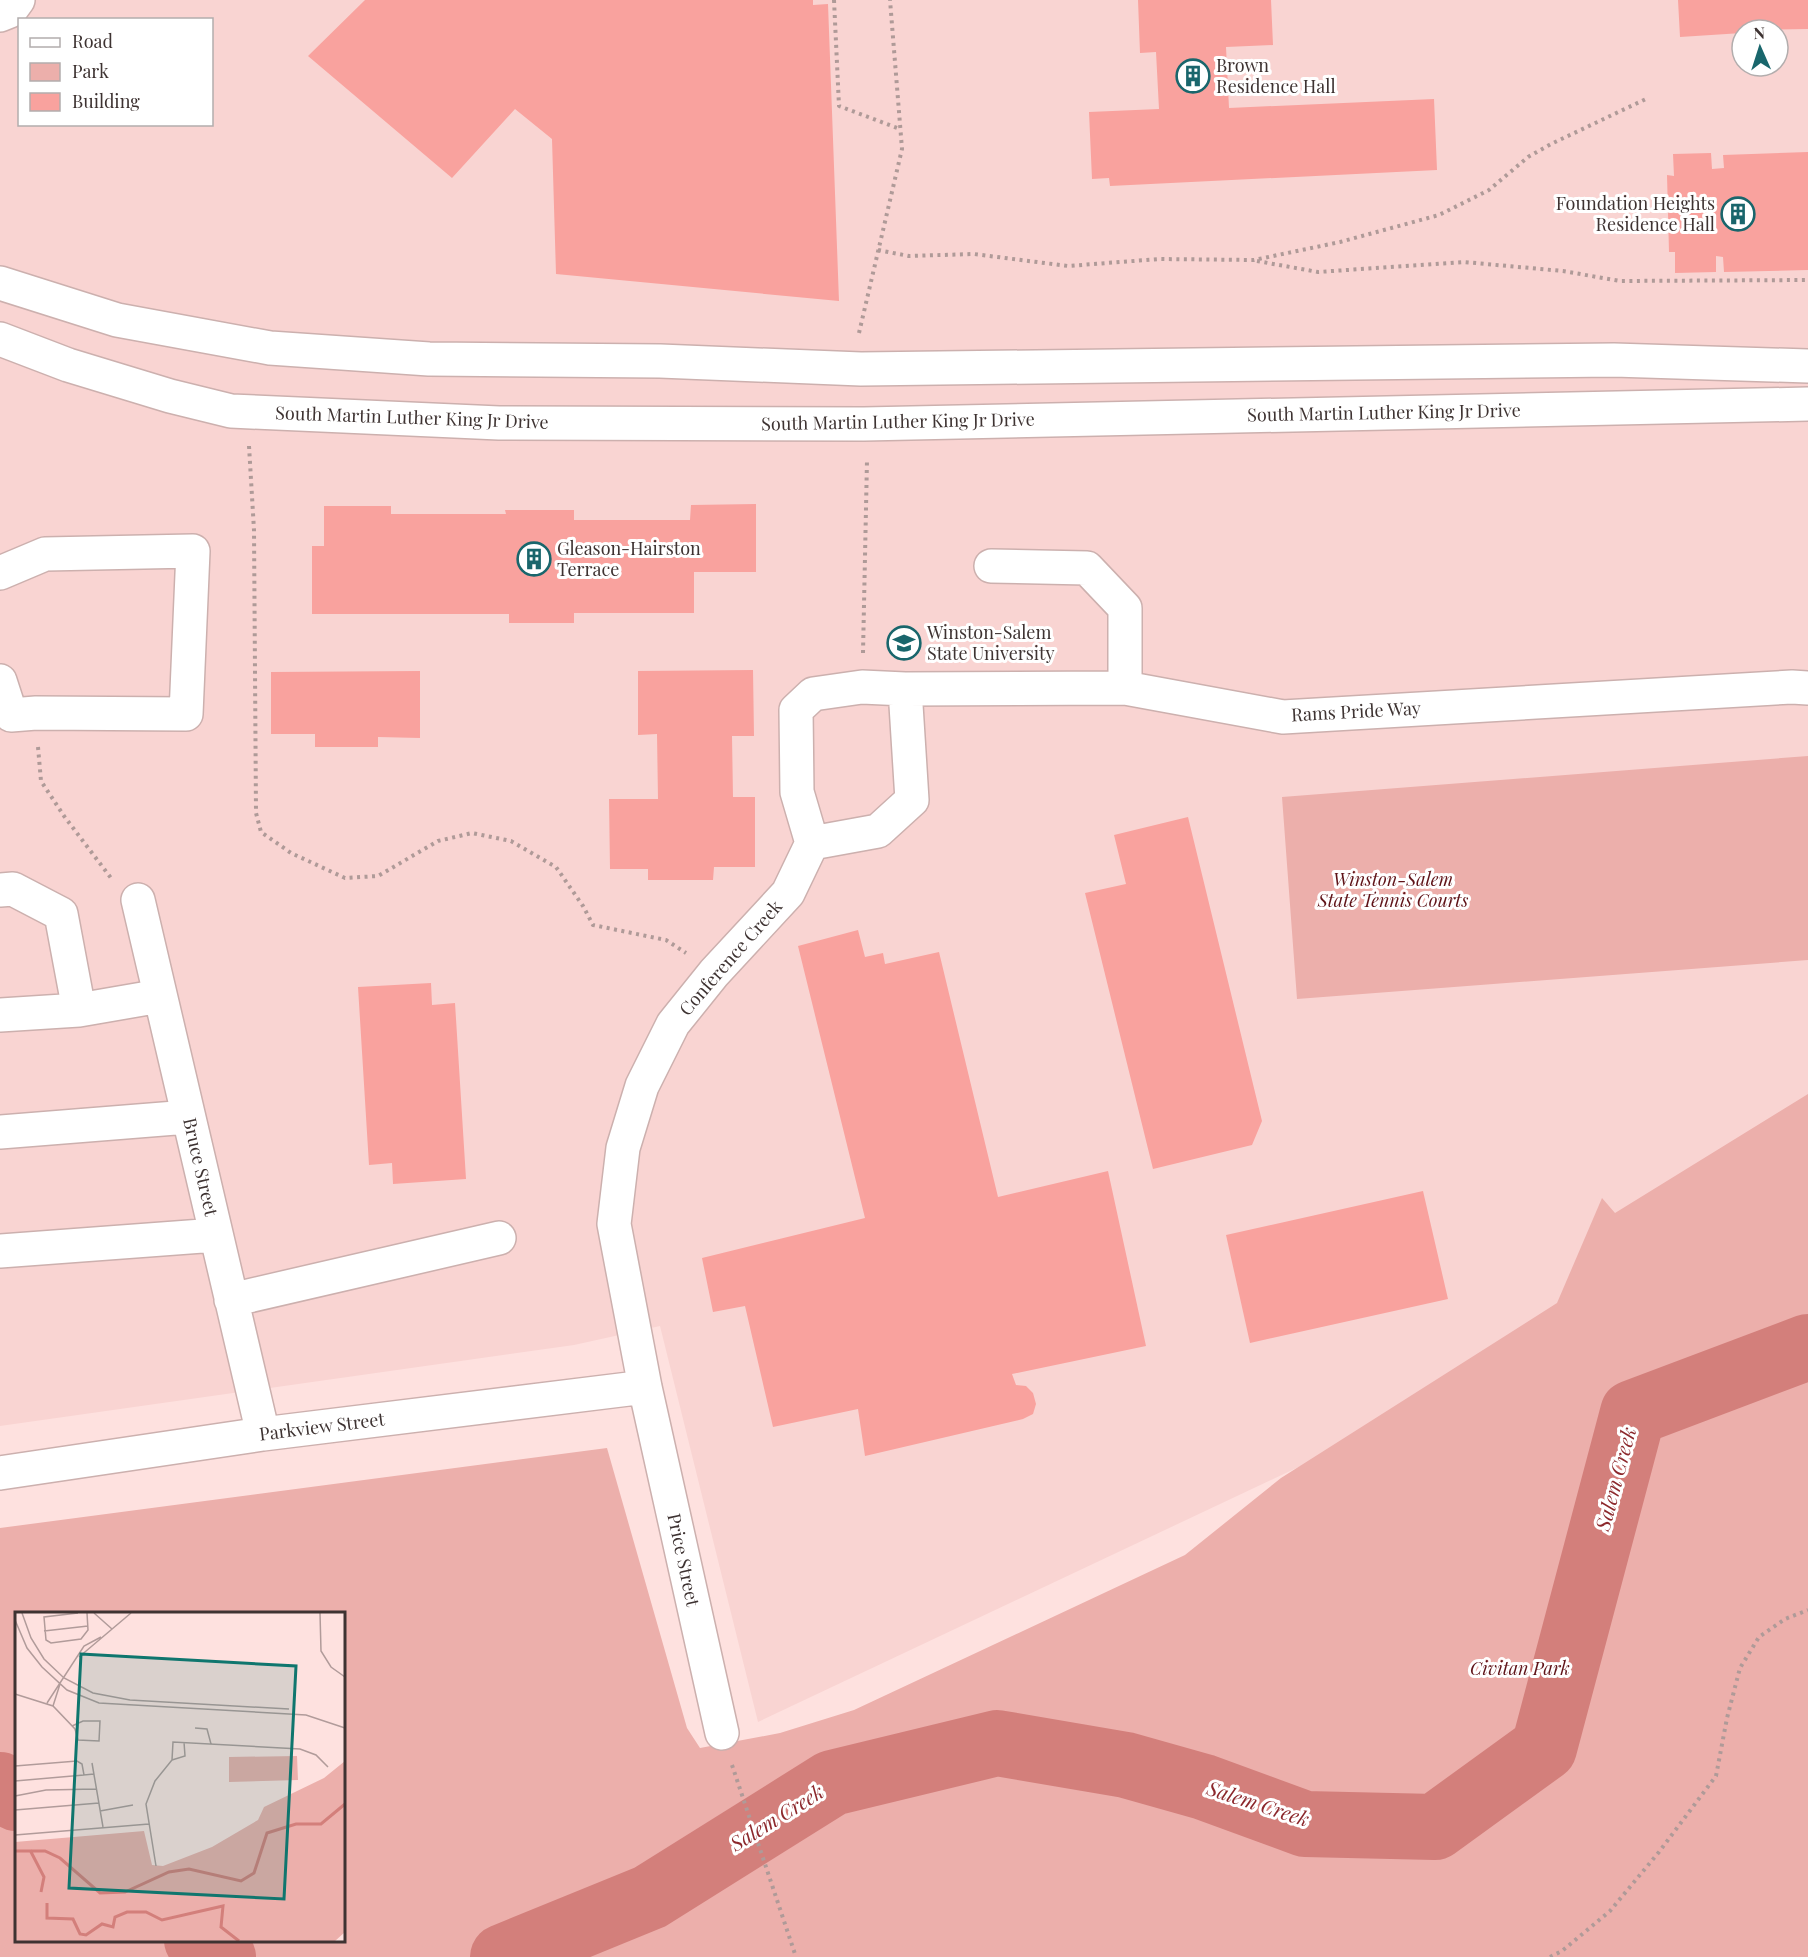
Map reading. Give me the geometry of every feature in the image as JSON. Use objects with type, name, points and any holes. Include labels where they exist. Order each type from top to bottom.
[{"type":"main road","points":[[0,15],[10,11],[18,0]]},
{"type":"main road","points":[[0,283],[117,320],[270,348],[429,359],[660,361],[861,369],[1614,360],[1808,366]]},
{"type":"main road","name":"South Martin Luther King Jr Drive","points":[[0,339],[68,365],[170,396],[231,411],[499,423],[864,424],[1808,404]]},
{"type":"main road","points":[[0,573],[45,554],[193,551],[186,714],[36,713],[11,715],[0,681]]},
{"type":"main road","points":[[991,566],[1087,568],[1125,608],[1125,688]]},
{"type":"main road","points":[[862,687],[905,689],[912,800],[878,831],[812,843],[797,792],[796,710],[813,694],[862,687]]},
{"type":"main road","name":"Rams Pride Way","points":[[905,689],[1125,688],[1283,717],[1792,687],[1808,688]]},
{"type":"main road","name":"Conference Creek","points":[[645,1387],[614,1224],[623,1148],[642,1086],[673,1024],[714,973],[788,893],[812,843]]},
{"type":"main road","points":[[0,890],[13,889],[61,914],[79,1010]]},
{"type":"main road","name":"Bruce Street","points":[[138,900],[263,1434]]},
{"type":"main road","points":[[0,1015],[79,1010],[160,996]]},
{"type":"main road","points":[[0,1132],[188,1117]]},
{"type":"main road","points":[[0,1251],[216,1235]]},
{"type":"main road","points":[[231,1300],[499,1238]]},
{"type":"main road","name":"Parkview Street","points":[[0,1473],[263,1434],[645,1387]]},
{"type":"main road","name":"Price Street","points":[[645,1387],[722,1733]]},
{"type":"path","points":[[834,0],[839,106],[900,129]]},
{"type":"path","points":[[861,369],[858,332],[902,148],[890,0]]},
{"type":"path","points":[[1254,260],[1340,242],[1439,215],[1489,190],[1528,157],[1648,98]]},
{"type":"path","points":[[878,250],[909,256],[974,254],[1068,266],[1159,259],[1254,260],[1318,272],[1464,262],[1563,270],[1620,281],[1808,280]]},
{"type":"path","points":[[254,412],[249,442],[254,530],[256,813],[261,832],[291,853],[345,878],[378,876],[438,841],[472,833],[511,842],[556,867],[593,925],[666,940],[714,973]]},
{"type":"path","points":[[862,687],[867,454],[864,424]]},
{"type":"path","points":[[36,713],[40,781],[117,885],[138,900]]},
{"type":"path","points":[[1550,1957],[1562,1951],[1610,1911],[1659,1852],[1716,1776],[1727,1718],[1740,1668],[1759,1637],[1785,1619],[1808,1610]]},
{"type":"path","points":[[722,1733],[796,1957]]},
{"type":"shaded area","name":"Winston-Salem State University","points":[[0,0],[1808,0],[1808,1161],[1432,1404],[758,1722],[660,1326],[574,1345],[0,1426]]},
{"type":"green space","name":"Winston-Salem State Tennis Courts","points":[[1808,756],[1808,960],[1297,999],[1282,797]]},
{"type":"green space","name":"Civitan Park","points":[[1808,1094],[1808,1957],[0,1957],[0,1528],[607,1448],[687,1728],[700,1748],[780,1733],[854,1710],[1185,1555],[1281,1478],[1557,1303],[1602,1198],[1615,1213]]},
{"type":"building","points":[[365,0],[813,0],[813,5],[828,4],[839,301],[556,274],[552,139],[515,109],[452,178],[308,56]]},
{"type":"building","name":"Brown Residence Hall","points":[[1138,0],[1271,0],[1273,45],[1226,47],[1229,108],[1434,99],[1437,170],[1110,186],[1109,178],[1092,179],[1089,112],[1159,109],[1156,52],[1140,53]]},
{"type":"building","points":[[1678,0],[1808,0],[1808,29],[1790,29],[1790,18],[1730,18],[1730,34],[1680,37]]},
{"type":"building","name":"Foundation Heights Residence Hall","points":[[1808,152],[1808,270],[1724,272],[1723,257],[1716,256],[1716,272],[1675,273],[1675,252],[1669,252],[1667,175],[1674,176],[1673,154],[1711,153],[1712,169],[1724,168],[1723,155]]},
{"type":"building","name":"Gleason-Hairston Terrace","points":[[756,504],[756,572],[694,572],[694,613],[574,613],[574,623],[509,623],[509,614],[312,614],[312,546],[324,546],[324,506],[391,506],[391,514],[506,514],[505,510],[574,510],[574,520],[690,520],[691,505]]},
{"type":"building","points":[[753,670],[754,736],[732,736],[733,797],[755,797],[755,867],[714,867],[713,880],[648,880],[648,869],[610,869],[609,799],[658,799],[657,734],[638,735],[638,671]]},
{"type":"building","points":[[420,671],[420,738],[378,737],[378,747],[315,747],[315,734],[271,734],[271,672]]},
{"type":"building","points":[[1188,817],[1262,1121],[1252,1145],[1153,1169],[1085,893],[1126,884],[1114,835]]},
{"type":"building","points":[[858,930],[865,957],[883,953],[885,964],[939,952],[998,1197],[1108,1171],[1146,1346],[1012,1374],[1016,1385],[1026,1386],[1033,1393],[1036,1404],[1033,1414],[1023,1419],[865,1456],[858,1409],[773,1427],[745,1306],[713,1312],[702,1258],[865,1218],[798,946]]},
{"type":"building","points":[[431,983],[432,1005],[455,1003],[466,1179],[393,1184],[392,1163],[369,1165],[358,987]]},
{"type":"building","points":[[1423,1191],[1448,1299],[1250,1343],[1226,1235]]},
{"type":"waterway","name":"Salem Creek","points":[[503,1957],[650,1897],[832,1783],[997,1743],[1126,1765],[1204,1787],[1305,1824],[1435,1827],[1544,1748],[1633,1413],[1808,1347]]},
{"type":"waterway","name":"Salem Creek","points":[[0,1785],[15,1797]]},
{"type":"waterway","name":"Salem Creek","points":[[200,1942],[223,1957]]},
{"type":"place","name":"Brown Residence Hall","points":[[1193,76]]},
{"type":"place","name":"Foundation Heights Residence Hall","points":[[1738,214]]},
{"type":"place","name":"Gleason-Hairston Terrace","points":[[534,559]]},
{"type":"place","name":"Winston-Salem State University","points":[[904,643]]}]
